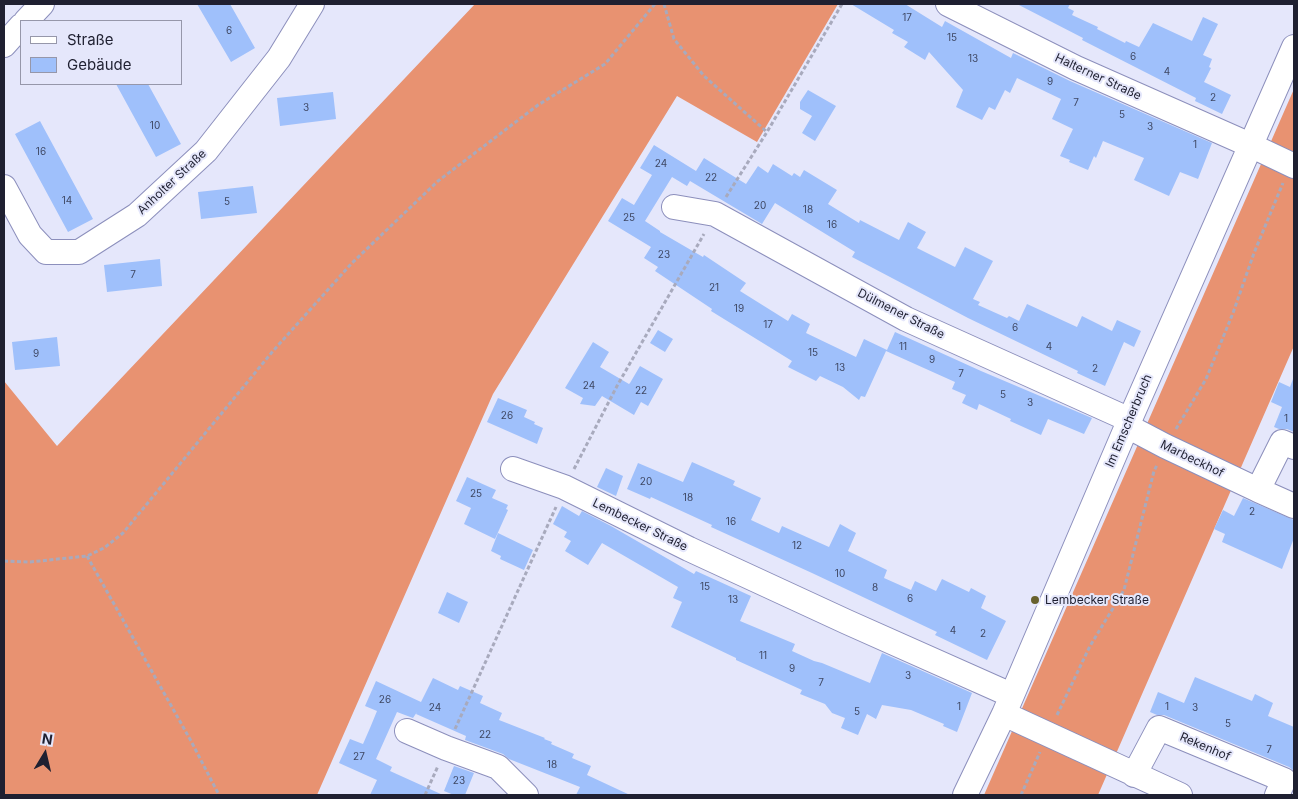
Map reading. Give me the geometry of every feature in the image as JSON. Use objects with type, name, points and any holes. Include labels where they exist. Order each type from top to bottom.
[{"type":"street","points":[[27,20],[42,4]]},
{"type":"street","name":"Anholter Straße","points":[[4,187],[30,235],[46,252],[79,252],[137,215],[206,151],[279,58],[312,4]]},
{"type":"street","name":"Halterner Straße","points":[[948,4],[1076,68],[1250,144],[1292,165]]},
{"type":"street","points":[[4,45],[20,27]]},
{"type":"street","name":"Im Emscherbruch","points":[[965,795],[1008,704],[1128,423],[1294,47]]},
{"type":"street","name":"Dülmener Straße","points":[[674,207],[715,214],[906,320],[1128,423]]},
{"type":"street","name":"Marbeckhof","points":[[1128,423],[1165,446],[1294,506]]},
{"type":"street","points":[[1258,490],[1282,442],[1294,447]]},
{"type":"street","name":"Lembecker Straße","points":[[514,469],[564,487],[689,550],[847,622],[1008,704]]},
{"type":"street","points":[[1008,704],[1047,735],[1180,795]]},
{"type":"street","name":"Rekenhof","points":[[1134,775],[1160,728],[1284,780],[1277,795]]},
{"type":"street","points":[[407,731],[498,768],[526,795]]},
{"type":"path","points":[[4,561],[30,562],[87,556],[104,548],[123,533],[273,351],[351,264],[438,181],[538,105],[605,64],[655,4]]},
{"type":"path","points":[[664,4],[674,39],[704,76],[767,132]]},
{"type":"path","points":[[425,795],[564,487],[617,386],[715,214],[767,132],[842,4]]},
{"type":"path","points":[[1021,795],[1047,735],[1090,646],[1124,590],[1154,470],[1165,446],[1206,379],[1233,313],[1254,252],[1292,165]]},
{"type":"path","points":[[87,556],[191,741],[219,795]]},
{"type":"shaded area","points":[[475,4],[838,4],[757,142],[677,96],[493,394],[317,795],[4,795],[4,381],[57,446]]},
{"type":"shaded area","points":[[1294,89],[1294,346],[1098,795],[984,795]]},
{"type":"building","points":[[197,4],[230,4],[255,48],[231,62]]},
{"type":"building","points":[[851,4],[905,4],[942,27],[945,21],[1011,58],[1013,53],[1070,81],[1212,143],[1198,179],[1180,172],[1169,196],[1134,180],[1144,158],[1103,141],[1096,158],[1094,156],[1088,170],[1069,162],[1070,160],[1060,156],[1073,129],[1052,119],[1061,99],[1017,78],[1010,93],[1005,90],[995,110],[989,107],[982,120],[956,107],[963,90],[929,52],[925,60],[904,47],[908,42],[892,33],[894,30]]},
{"type":"building","points":[[1017,4],[1070,4],[1068,8],[1074,11],[1072,15],[1098,27],[1097,29],[1125,43],[1126,41],[1139,47],[1153,23],[1192,41],[1203,17],[1218,24],[1203,55],[1212,59],[1209,67],[1211,68],[1204,82],[1231,95],[1222,114],[1195,101],[1196,98],[1082,40],[1083,38]]},
{"type":"building","points":[[117,85],[149,85],[181,144],[156,157]]},
{"type":"building","points":[[808,90],[836,106],[815,141],[802,133],[812,116],[800,109],[800,102]]},
{"type":"building","points":[[333,92],[336,119],[280,126],[277,98]]},
{"type":"building","points":[[40,121],[93,219],[68,232],[15,134]]},
{"type":"building","points":[[654,145],[696,171],[704,158],[746,184],[758,166],[768,173],[773,164],[792,176],[794,173],[800,177],[804,170],[837,190],[828,204],[859,223],[860,220],[899,240],[908,222],[926,232],[917,248],[955,267],[965,247],[993,261],[973,299],[980,302],[978,305],[1007,318],[1009,316],[1019,321],[1027,304],[1077,327],[1082,316],[1112,331],[1117,320],[1141,331],[1134,347],[1124,342],[1105,386],[968,318],[852,257],[855,252],[775,203],[762,224],[690,181],[687,186],[672,177],[645,221],[703,257],[704,255],[746,283],[740,291],[788,321],[792,314],[810,324],[806,333],[856,357],[864,339],[887,350],[895,332],[1092,418],[1084,434],[1048,419],[1041,435],[979,404],[977,410],[962,403],[966,395],[952,389],[955,382],[886,351],[865,397],[861,396],[859,400],[843,387],[820,376],[816,381],[788,367],[792,361],[711,311],[712,309],[655,271],[658,267],[644,258],[651,247],[608,221],[622,198],[634,205],[652,175],[640,168]]},
{"type":"building","points":[[253,186],[257,213],[201,219],[198,192]]},
{"type":"building","points":[[160,259],[162,286],[107,292],[104,265]]},
{"type":"building","points":[[658,330],[673,339],[665,352],[650,343]]},
{"type":"building","points":[[57,337],[60,366],[15,370],[12,342]]},
{"type":"building","points":[[593,342],[609,352],[600,367],[629,384],[640,366],[663,379],[648,406],[641,402],[634,415],[602,396],[595,406],[580,404],[583,398],[565,388]]},
{"type":"building","points":[[1293,379],[1294,432],[1274,427],[1282,407],[1271,402],[1279,382],[1290,387]]},
{"type":"building","points":[[498,398],[527,410],[524,417],[543,428],[537,444],[487,422]]},
{"type":"building","points":[[692,462],[735,481],[733,485],[761,498],[751,520],[779,533],[782,526],[829,547],[840,524],[856,533],[848,551],[887,570],[884,578],[911,590],[915,581],[936,591],[942,579],[969,592],[971,588],[986,596],[981,608],[1006,621],[987,660],[935,635],[937,632],[711,527],[712,525],[651,497],[650,499],[627,489],[638,463],[683,482]]},
{"type":"building","points":[[606,468],[623,476],[616,496],[597,487]]},
{"type":"building","points":[[467,477],[496,490],[492,498],[508,505],[506,509],[508,510],[495,539],[464,524],[471,508],[456,501]]},
{"type":"building","points":[[1243,498],[1294,520],[1294,538],[1282,569],[1222,542],[1225,534],[1214,529],[1223,510],[1234,516]]},
{"type":"building","points":[[562,506],[579,516],[582,511],[694,574],[696,571],[751,596],[740,621],[795,644],[792,651],[870,683],[882,653],[972,693],[957,732],[943,726],[944,724],[911,710],[882,705],[876,719],[867,714],[858,735],[841,728],[845,718],[832,713],[825,704],[800,694],[802,690],[736,660],[736,658],[671,627],[682,602],[673,598],[678,587],[602,543],[588,565],[565,551],[571,541],[564,537],[567,532],[553,524]]},
{"type":"building","points":[[498,533],[533,550],[524,570],[500,559],[501,556],[491,551]]},
{"type":"building","points":[[447,592],[468,602],[459,623],[438,613]]},
{"type":"building","points":[[1195,677],[1252,701],[1255,694],[1273,703],[1268,716],[1294,727],[1294,771],[1289,767],[1164,715],[1150,712],[1158,692],[1184,703]]},
{"type":"building","points":[[433,678],[458,690],[460,686],[483,696],[480,703],[502,713],[499,720],[545,738],[552,742],[551,744],[574,754],[572,758],[591,766],[587,775],[630,795],[576,795],[580,787],[465,740],[466,736],[416,714],[417,712],[413,718],[397,712],[376,759],[392,767],[390,771],[443,795],[370,795],[377,780],[339,763],[350,739],[363,744],[377,711],[365,706],[376,681],[421,702]]},
{"type":"building","points":[[454,766],[474,773],[465,795],[454,795],[444,791]]},
{"type":"place","name":"Lembecker Straße","points":[[1035,600]]}]
